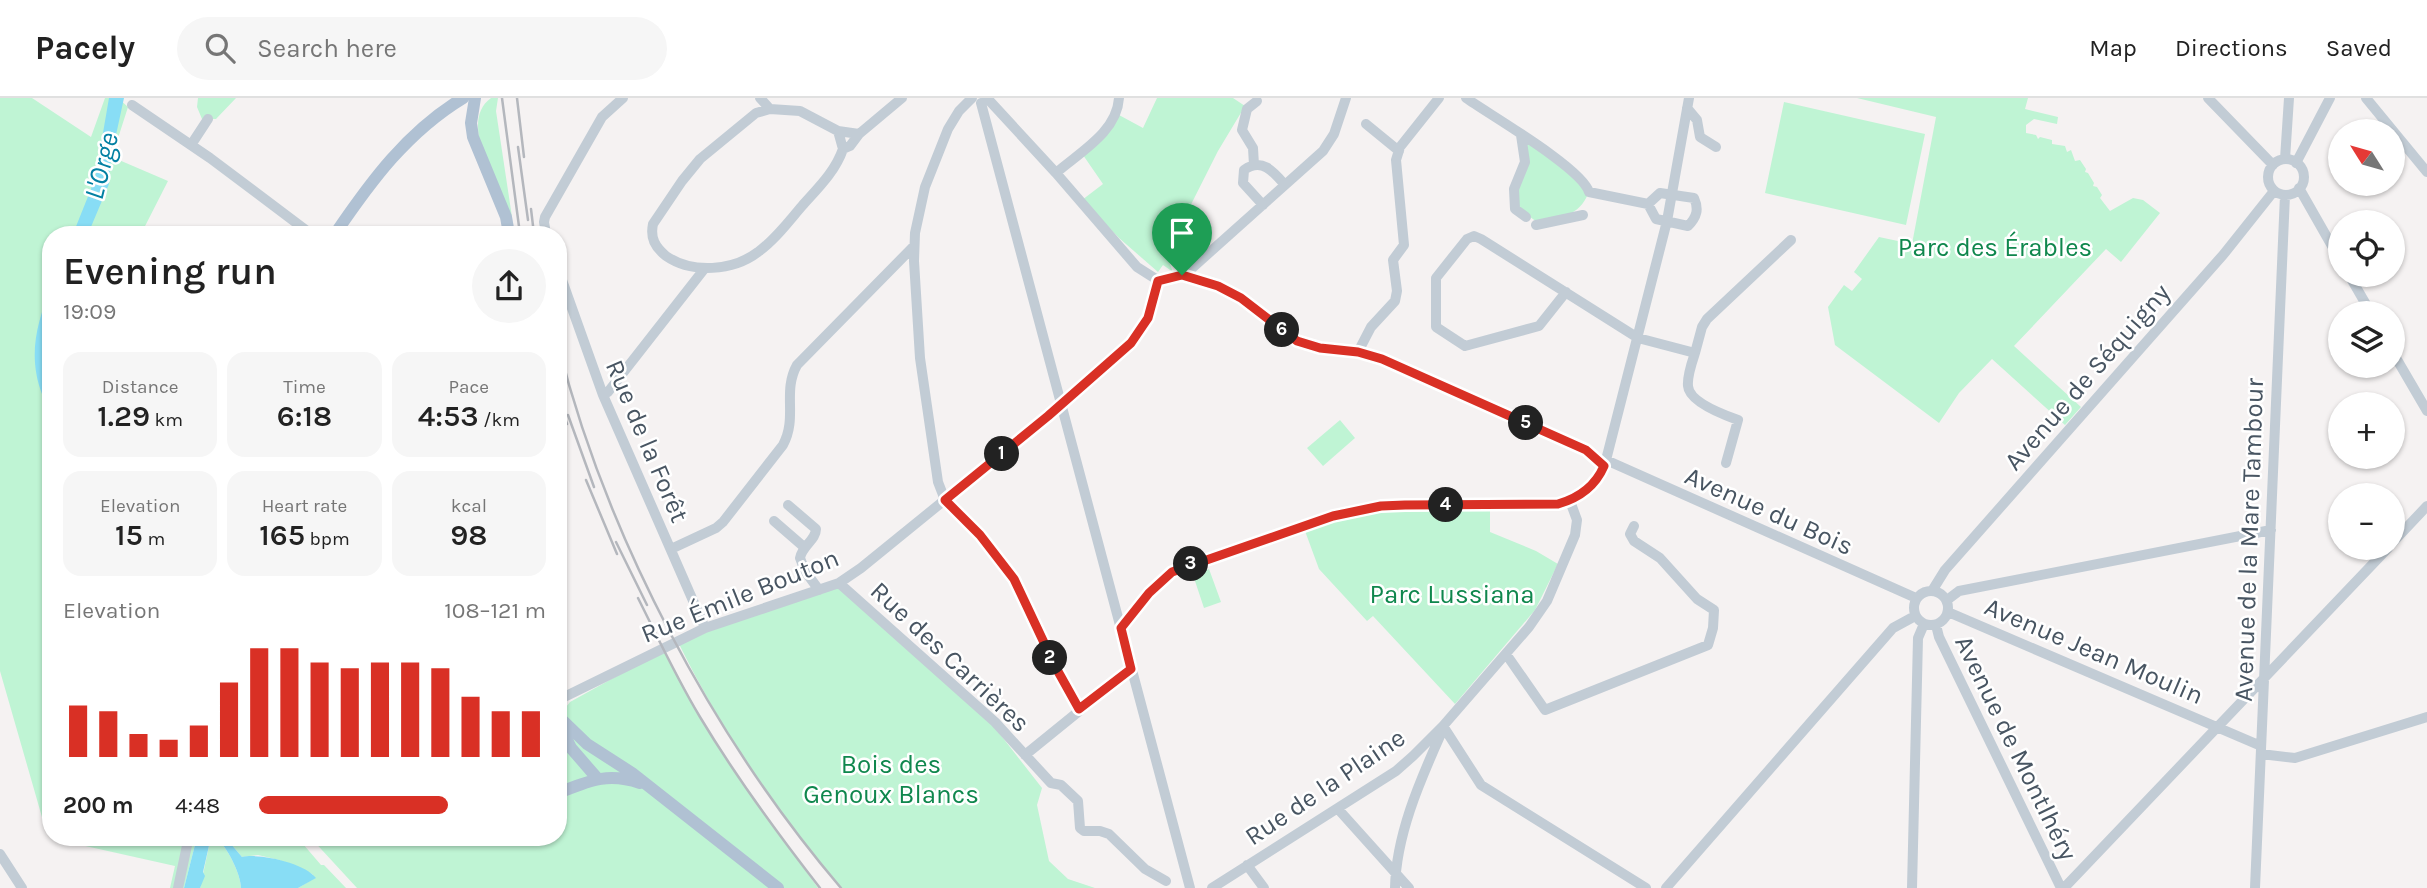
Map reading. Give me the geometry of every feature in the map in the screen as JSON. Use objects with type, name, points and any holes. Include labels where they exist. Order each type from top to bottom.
[{"type":"main road","points":[[340,226],[394,153],[431,120],[463,98]]},
{"type":"main road","points":[[475,98],[471,123],[473,136],[508,226]]},
{"type":"main road","points":[[567,725],[587,744],[632,773],[778,888]]},
{"type":"main road","points":[[567,740],[571,748],[600,777]]},
{"type":"main road","points":[[600,777],[605,757]]},
{"type":"main road","points":[[567,790],[600,777],[631,780],[653,789]]},
{"type":"street","points":[[545,226],[544,222],[602,117],[623,98]]},
{"type":"street","points":[[760,98],[770,109]]},
{"type":"street","points":[[859,134],[838,131],[800,111],[770,109],[756,113],[708,151],[682,181],[653,224],[653,241],[663,254],[688,266],[705,268],[745,260],[764,248],[828,177],[843,149],[850,146],[859,134],[902,98]]},
{"type":"street","points":[[1056,173],[1111,126],[1119,110],[1119,98]]},
{"type":"street","points":[[980,99],[1056,173],[1138,267],[1158,281],[1182,275],[1330,142],[1346,98]]},
{"type":"street","points":[[1358,352],[1371,327],[1395,301],[1397,291],[1393,260],[1404,245],[1395,167],[1399,151],[1439,98]]},
{"type":"street","points":[[1466,98],[1566,167],[1590,192],[1648,204]]},
{"type":"street","points":[[2208,98],[2273,165]]},
{"type":"street","points":[[2289,98],[2291,161],[2303,174],[2299,188],[2328,239]]},
{"type":"street","points":[[2273,165],[2291,161],[2330,98]]},
{"type":"street","points":[[2366,98],[2427,172]]},
{"type":"street","points":[[980,99],[965,104],[948,129],[925,187],[918,212],[914,246],[920,358],[938,482],[945,500],[980,535],[1014,579],[1055,666],[1079,709]]},
{"type":"street","points":[[980,99],[1190,888]]},
{"type":"street","points":[[1254,165],[1254,148],[1242,130],[1247,109],[1257,101]]},
{"type":"street","points":[[1121,628],[1149,593],[1172,572],[1333,516],[1381,506],[1549,505],[1570,501],[1592,486],[1605,463],[1638,338],[1673,194],[1688,103]]},
{"type":"street","points":[[1688,103],[1697,120],[1700,137],[1716,147]]},
{"type":"street","points":[[132,105],[300,226]]},
{"type":"street","points":[[191,145],[208,119]]},
{"type":"street","points":[[1366,124],[1399,151]]},
{"type":"street","points":[[838,131],[843,149]]},
{"type":"street","points":[[1521,135],[1525,162],[1514,189],[1515,209],[1526,217]]},
{"type":"street","points":[[1263,205],[1243,183],[1244,170],[1254,165],[1264,165],[1285,185]]},
{"type":"street","points":[[2273,165],[2268,175],[2274,191],[2285,195],[2299,188]]},
{"type":"street","name":"Avenue de Séquigny","points":[[1932,591],[1945,570],[2222,255],[2274,191]]},
{"type":"street","points":[[1660,193],[1673,194],[1694,198],[1697,212],[1688,226],[1656,219],[1648,204],[1660,193]]},
{"type":"street","name":"Avenue de la Mare Tambour","points":[[2255,888],[2285,195]]},
{"type":"street","points":[[1536,225],[1583,215]]},
{"type":"street","points":[[1566,292],[1539,326],[1508,335],[1465,346],[1436,327],[1436,278],[1467,239],[1474,236],[1566,292],[1638,338],[1695,353]]},
{"type":"street","points":[[1726,463],[1738,420],[1713,410],[1693,397],[1689,390],[1688,383],[1702,327],[1707,319],[1791,240]]},
{"type":"street","points":[[670,549],[716,528],[723,522],[783,445],[790,432],[789,386],[797,365],[914,246]]},
{"type":"street","points":[[603,395],[617,381],[705,268]]},
{"type":"street","name":"Avenue du Bois","points":[[1182,275],[1218,286],[1241,298],[1297,341],[1320,348],[1358,352],[1395,364],[1586,450],[1605,463],[1916,598]]},
{"type":"street","name":"Rue Émile Bouton","points":[[567,695],[678,639],[839,583],[861,568],[1060,405],[1137,337],[1148,318],[1158,281]]},
{"type":"street","name":"Rue de la Forêt","points":[[567,294],[603,395],[705,628]]},
{"type":"street","points":[[2405,373],[2427,411]]},
{"type":"street","name":"Rue de la Plaine","points":[[1212,888],[1338,809],[1413,757],[1440,729],[1542,610],[1575,535],[1577,520],[1570,501]]},
{"type":"street","points":[[788,505],[816,529],[816,534],[804,547],[800,558],[801,564],[819,590]]},
{"type":"street","points":[[2405,529],[2427,506]]},
{"type":"street","points":[[774,521],[804,547]]},
{"type":"street","points":[[1506,654],[1545,710],[1708,645],[1714,610],[1697,599],[1660,558],[1634,541],[1630,534],[1634,526]]},
{"type":"street","points":[[1947,600],[1959,591],[2271,530]]},
{"type":"street","points":[[2062,888],[2377,560]]},
{"type":"street","name":"Rue des Carrières","points":[[839,583],[995,722],[1025,755],[1131,669]]},
{"type":"street","points":[[1932,591],[1938,592],[1947,600],[1948,612],[1936,625],[1924,624],[1915,616],[1916,598],[1932,591]]},
{"type":"street","name":"Avenue Jean Moulin","points":[[1948,612],[2218,727],[2261,750],[2295,758],[2427,717]]},
{"type":"street","points":[[1666,888],[1894,628],[1915,616]]},
{"type":"street","points":[[1912,888],[1918,638],[1924,624]]},
{"type":"street","name":"Avenue de Montlhéry","points":[[1936,625],[1939,637],[2062,888]]},
{"type":"street","points":[[1395,888],[1395,872],[1410,812],[1440,736],[1440,729]]},
{"type":"street","points":[[1440,729],[1481,785],[1646,888]]},
{"type":"street","points":[[1025,755],[1051,783],[1061,785],[1078,801],[1080,828],[1084,831],[1109,834],[1145,869],[1166,881]]},
{"type":"street","points":[[1413,757],[1426,771]]},
{"type":"street","points":[[1338,809],[1409,888]]},
{"type":"street","points":[[178,888],[187,846]]},
{"type":"street","points":[[0,854],[22,888]]},
{"type":"street","points":[[1247,865],[1264,888]]},
{"type":"green space","points":[[0,98],[32,98],[91,137],[105,98],[118,98],[128,107],[112,157],[168,181],[145,226],[42,226],[42,817],[0,671]]},
{"type":"green space","points":[[198,98],[236,98],[216,119],[202,119],[197,107]]},
{"type":"green space","points":[[491,98],[498,98],[496,111],[512,217],[491,173],[479,139],[478,123],[482,109]]},
{"type":"green space","points":[[1157,98],[1233,98],[1245,106],[1218,151],[1166,254],[1173,272],[1163,265],[1158,272],[1119,238],[1082,200],[1103,184],[1083,155],[1119,115],[1143,128]]},
{"type":"green space","name":"Parc des Érables","points":[[1857,98],[2028,98],[2025,109],[2058,117],[2057,124],[2034,119],[2026,125],[2026,133],[2036,135],[2038,139],[2040,137],[2052,140],[2052,144],[2065,146],[2067,152],[2071,150],[2075,161],[2080,160],[2110,211],[2133,198],[2143,200],[2160,213],[2121,262],[2106,249],[2014,346],[2081,407],[2065,425],[1992,359],[1959,393],[1939,423],[1835,345],[1828,307],[1844,285],[1852,291],[1862,279],[1854,272],[1879,237],[1912,244],[1936,117]]},
{"type":"green space","points":[[1784,102],[1925,134],[1906,225],[1765,193]]},
{"type":"green space","points":[[1521,135],[1553,157],[1589,192],[1580,207],[1562,217],[1537,222],[1515,206],[1520,175]]},
{"type":"green space","points":[[1340,420],[1355,438],[1323,466],[1307,448]]},
{"type":"green space","name":"Parc Lussiana","points":[[1407,510],[1490,510],[1490,532],[1536,551],[1558,564],[1535,610],[1455,704],[1373,616],[1367,621],[1319,569],[1305,531],[1358,515]]},
{"type":"green space","points":[[1209,569],[1221,602],[1204,608],[1193,575]]},
{"type":"green space","name":"Bois des Genoux Blancs","points":[[839,583],[992,724],[1042,788],[1037,805],[1049,861],[1068,879],[1095,888],[841,888],[817,860],[772,801],[732,739],[678,642]]},
{"type":"green space","points":[[664,650],[727,760],[818,888],[357,888],[318,846],[567,846],[567,706]]},
{"type":"green space","points":[[85,846],[195,846],[184,888],[170,888],[175,866]]},
{"type":"green space","points":[[209,846],[223,846],[236,868],[241,888],[200,888]]},
{"type":"green space","points":[[233,846],[305,846],[346,888],[298,888],[315,878],[312,874],[279,860],[258,855],[242,857]]},
{"type":"water","name":"L'Orge","points":[[109,98],[124,98],[111,158],[109,184],[91,226],[76,226],[95,179]]},
{"type":"water","points":[[42,312],[42,393],[35,367]]},
{"type":"water","points":[[195,846],[209,846],[203,872],[205,876],[200,888],[184,888]]},
{"type":"water","points":[[233,846],[242,857],[260,856],[282,860],[302,868],[316,878],[298,888],[241,888],[239,876],[225,847]]},
{"type":"railway","points":[[502,98],[519,226]]},
{"type":"railway","points":[[517,98],[524,157]]},
{"type":"railway","points":[[518,147],[528,220]]},
{"type":"railway","points":[[531,209],[533,226]]},
{"type":"railway","points":[[567,375],[604,489],[670,632],[708,701],[750,767],[794,829],[841,888]]},
{"type":"railway","points":[[568,415],[594,487]]},
{"type":"railway","points":[[586,480],[617,554]]},
{"type":"railway","points":[[616,542],[647,605]]},
{"type":"railway","points":[[638,598],[683,688],[714,739],[757,804],[820,888]]},
{"type":"route","points":[[1182,275],[1218,286],[1241,298],[1297,341],[1382,359],[1586,450],[1604,466],[1595,482],[1584,492],[1570,501],[1558,504],[1381,506],[1333,516],[1172,572],[1149,593],[1121,628],[1131,669],[1079,709],[1055,666],[1014,579],[980,535],[945,500],[1048,416],[1131,343],[1148,318],[1158,281],[1182,275]]}]
